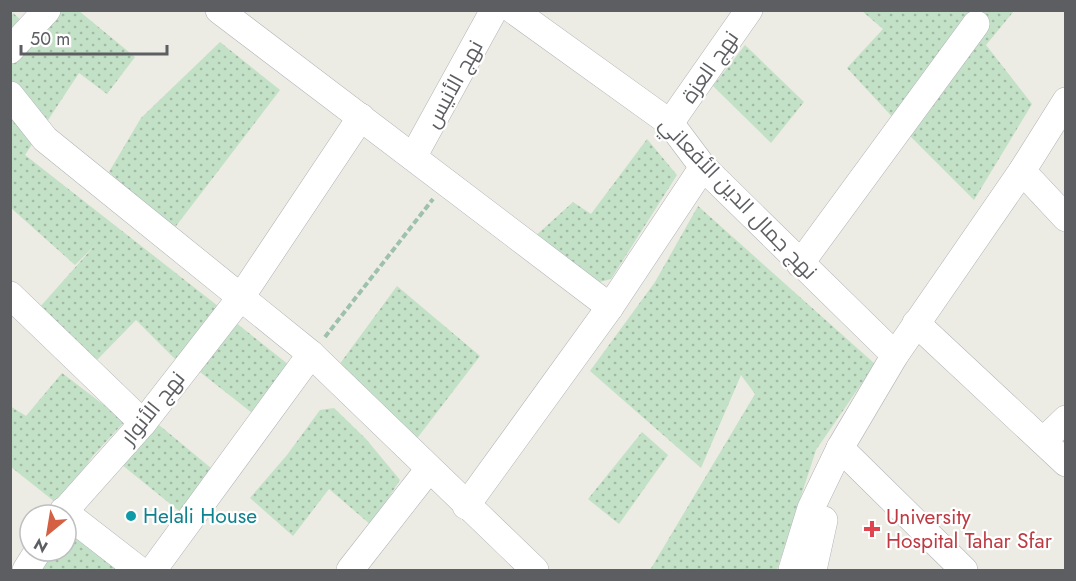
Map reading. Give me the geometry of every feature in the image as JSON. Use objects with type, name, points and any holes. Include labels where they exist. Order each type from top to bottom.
[{"type":"street","points":[[10,50],[47,10]]},
{"type":"street","points":[[219,10],[413,157],[445,184],[610,307]]},
{"type":"street","name":"نهج الأنيس","points":[[413,157],[494,10]]},
{"type":"street","name":"نهج جمال الدين الأفعاني","points":[[513,10],[670,123],[703,167],[895,355]]},
{"type":"street","name":"نهج العزة","points":[[670,123],[749,10]]},
{"type":"street","points":[[800,264],[976,24]]},
{"type":"street","points":[[10,95],[45,139],[312,354],[529,569]]},
{"type":"street","points":[[792,570],[812,508],[840,448],[916,322],[1058,119],[1065,100]]},
{"type":"street","name":"نهج الأنوار","points":[[71,503],[143,423],[241,297],[361,117]]},
{"type":"street","points":[[466,506],[610,307],[703,167]]},
{"type":"street","points":[[1022,171],[1065,218]]},
{"type":"street","points":[[10,295],[143,423]]},
{"type":"street","points":[[916,322],[1065,462]]},
{"type":"street","points":[[153,570],[312,354]]},
{"type":"street","points":[[1043,441],[1065,419]]},
{"type":"street","points":[[813,570],[840,448]]},
{"type":"street","points":[[840,448],[964,570]]},
{"type":"street","points":[[350,570],[429,469]]},
{"type":"street","points":[[78,525],[139,570]]},
{"type":"path","points":[[312,354],[445,184]]},
{"type":"green space","points":[[57,11],[79,11],[135,57],[107,94],[79,73],[25,155],[223,310],[182,366],[136,320],[94,363],[39,308],[96,244],[75,265],[11,208],[11,17],[13,13],[39,36]]},
{"type":"green space","points":[[862,11],[1014,11],[986,45],[1032,104],[974,200],[847,68],[883,29]]},
{"type":"green space","points":[[220,42],[280,90],[173,230],[109,172],[141,118]]},
{"type":"green space","points":[[745,45],[804,102],[771,143],[713,86]]},
{"type":"green space","points":[[647,139],[677,175],[611,279],[592,284],[531,240],[573,202],[591,214]]},
{"type":"green space","points":[[698,206],[875,364],[816,450],[777,570],[650,570],[755,394],[741,375],[701,468],[590,371],[655,282]]},
{"type":"green space","points":[[397,286],[480,356],[415,441],[336,369]]},
{"type":"green space","points":[[235,322],[289,365],[256,416],[200,372]]},
{"type":"green space","points":[[62,373],[125,421],[92,457],[62,503],[56,503],[11,467],[10,406],[26,416]]},
{"type":"green space","points":[[334,408],[366,439],[400,480],[371,525],[329,489],[293,536],[250,498],[287,455],[320,410]]},
{"type":"green space","points":[[159,425],[217,473],[179,511],[116,460]]},
{"type":"green space","points":[[642,432],[668,455],[619,524],[588,499]]},
{"type":"green space","points":[[78,534],[128,570],[33,570],[38,563],[78,563]]},
{"type":"place","name":"Helali House","points":[[131,516]]},
{"type":"place","name":"University Hospital Tahar Sfar","points":[[872,529]]}]
